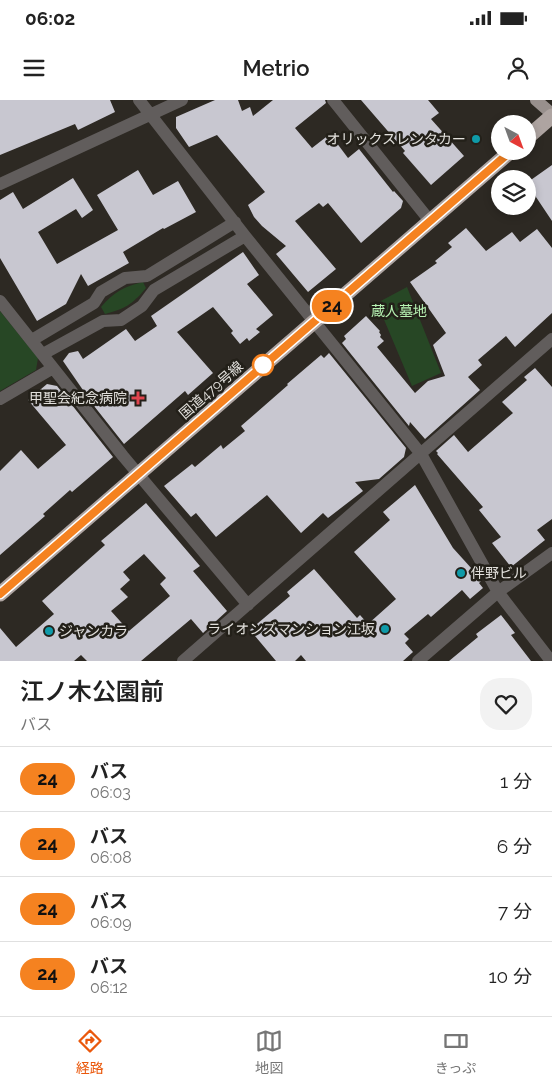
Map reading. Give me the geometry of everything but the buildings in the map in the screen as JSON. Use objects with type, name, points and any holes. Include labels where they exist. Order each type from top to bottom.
[{"type":"highway","points":[[536,130],[552,115]]},
{"type":"highway","name":"国道479号線","points":[[0,594],[501,160]]},
{"type":"main road","points":[[536,100],[552,115]]},
{"type":"street","points":[[139,100],[245,236],[421,454],[498,592],[551,661]]},
{"type":"street","points":[[0,184],[182,100]]},
{"type":"street","points":[[333,100],[430,221]]},
{"type":"street","points":[[32,340],[94,303],[101,292],[125,278],[147,276],[235,222]]},
{"type":"street","points":[[43,354],[103,321],[121,320],[142,306],[154,290],[245,236]]},
{"type":"street","points":[[0,301],[138,474],[248,605]]},
{"type":"street","points":[[183,661],[552,340]]},
{"type":"street","points":[[0,399],[53,368]]},
{"type":"street","points":[[418,661],[498,592],[552,552]]},
{"type":"green space","points":[[143,282],[146,288],[133,302],[123,308],[105,314],[101,307],[110,298],[125,288]]},
{"type":"green space","name":"蔵人墓地","points":[[407,287],[441,373],[412,386],[377,303]]},
{"type":"green space","points":[[0,311],[38,358],[36,370],[0,391]]},
{"type":"bus line","name":"24","points":[[0,594],[501,160]]},
{"type":"place","name":"オリックスレンタカー","points":[[476,139]]},
{"type":"place","name":"甲聖会紀念病院","points":[[138,398]]},
{"type":"place","name":"伴野ビル","points":[[461,573]]},
{"type":"place","name":"ライオンズマンション江坂","points":[[385,629]]},
{"type":"place","name":"ジャンカラ","points":[[49,631]]}]
